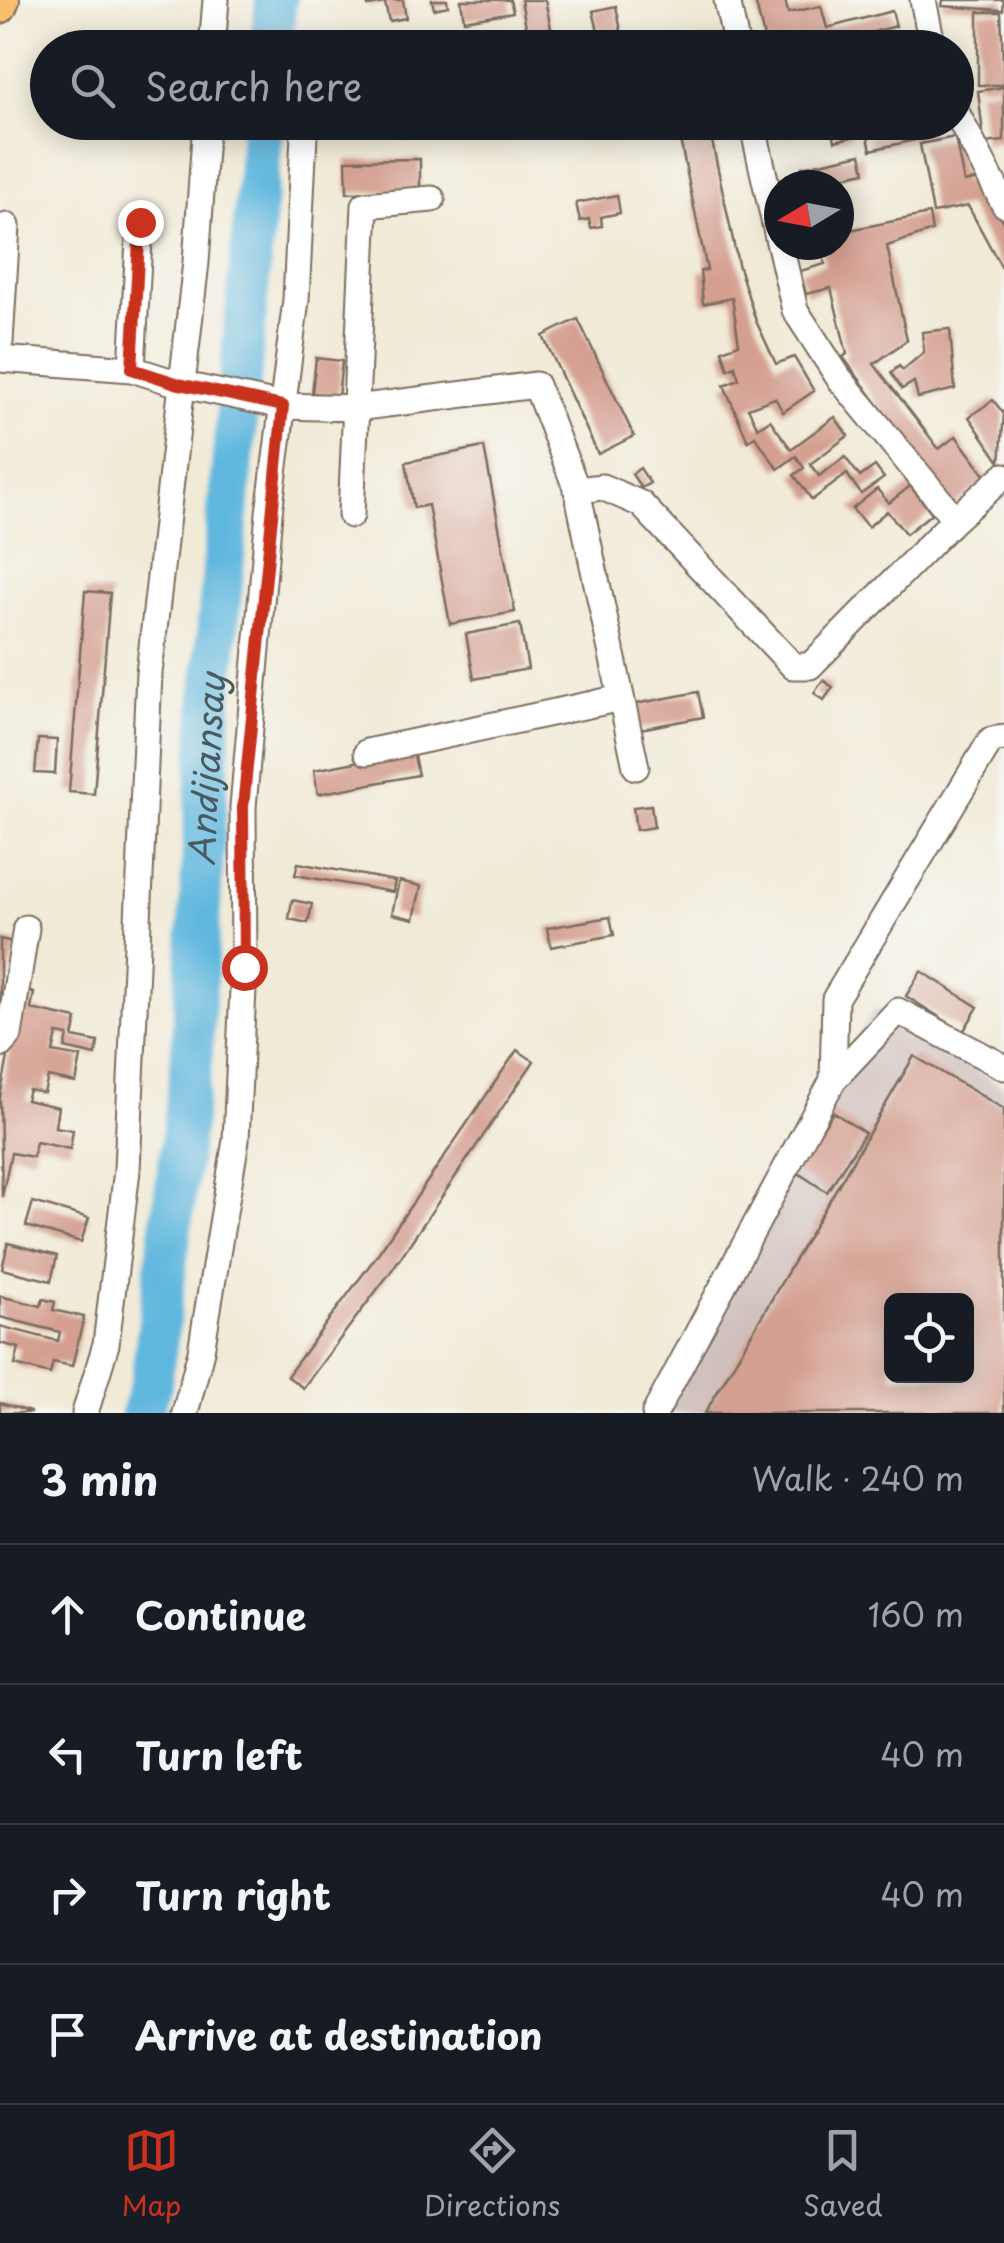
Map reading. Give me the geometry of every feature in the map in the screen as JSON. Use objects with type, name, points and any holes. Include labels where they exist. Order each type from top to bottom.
[{"type":"main road","points":[[0,7],[3,0]]},
{"type":"lane","points":[[214,30],[216,0]]},
{"type":"lane","points":[[727,0],[733,30]]},
{"type":"lane","points":[[922,0],[929,30]]},
{"type":"lane","points":[[85,1413],[106,1344],[127,1170],[149,673],[179,384],[196,262],[205,140]]},
{"type":"lane","points":[[185,1413],[201,1351],[236,1140],[244,967],[243,807],[296,300],[304,140]]},
{"type":"lane","points":[[756,140],[764,176]]},
{"type":"lane","points":[[971,140],[1004,204]]},
{"type":"lane","points":[[351,515],[365,205],[432,200]]},
{"type":"lane","points":[[132,369],[140,222]]},
{"type":"lane","points":[[0,229],[8,226],[0,342]]},
{"type":"lane","points":[[783,260],[794,310],[839,378],[955,519]]},
{"type":"lane","points":[[0,359],[132,369],[179,384],[283,406],[356,408],[536,386],[577,490],[636,768]]},
{"type":"lane","points":[[577,490],[602,487],[640,504],[794,666],[810,666],[955,519],[1004,476]]},
{"type":"lane","points":[[367,752],[621,698]]},
{"type":"lane","points":[[833,1080],[835,999],[991,740],[1004,738]]},
{"type":"lane","points":[[0,1045],[9,1035],[26,928]]},
{"type":"lane","points":[[654,1413],[833,1080],[898,1011],[1004,1067]]},
{"type":"shaded area","points":[[875,1008],[1004,1088],[1004,1413],[647,1413]]},
{"type":"building","points":[[367,0],[403,0],[406,18],[389,21],[385,3],[368,6]]},
{"type":"building","points":[[432,0],[447,0],[448,6],[434,9]]},
{"type":"building","points":[[461,0],[510,0],[513,12],[464,20]]},
{"type":"building","points":[[521,0],[545,0],[551,28],[527,30]]},
{"type":"building","points":[[755,0],[785,0],[788,13],[821,6],[827,28],[892,11],[896,26],[881,30],[762,30]]},
{"type":"building","points":[[943,0],[1004,0],[1003,10],[942,6]]},
{"type":"building","points":[[616,6],[621,30],[598,30],[593,11]]},
{"type":"building","points":[[978,12],[1001,12],[1004,85],[978,85]]},
{"type":"building","points":[[1004,87],[1004,141],[984,143],[978,91]]},
{"type":"building","points":[[680,140],[712,140],[738,264],[756,321],[776,364],[794,357],[814,391],[783,412],[775,398],[748,408],[758,428],[770,420],[791,449],[835,417],[848,436],[810,464],[819,476],[845,457],[860,477],[875,466],[884,478],[861,494],[847,474],[812,500],[794,475],[804,468],[796,456],[778,469],[755,436],[748,441],[724,385],[739,379],[735,366],[728,369],[722,350],[739,344],[732,298],[703,304],[700,271],[707,270]]},
{"type":"building","points":[[869,140],[915,140],[871,150]]},
{"type":"building","points":[[956,140],[964,182],[979,179],[1004,222],[1004,272],[968,206],[933,213],[920,144]]},
{"type":"building","points":[[861,154],[865,172],[854,174],[854,170],[802,167]]},
{"type":"building","points":[[420,159],[420,191],[347,193],[346,160]]},
{"type":"building","points":[[617,195],[620,213],[601,217],[602,226],[591,228],[589,219],[580,221],[576,203]]},
{"type":"building","points":[[929,214],[932,231],[887,246],[907,340],[874,364],[939,449],[956,436],[988,479],[952,506],[843,357],[847,354],[831,288],[806,294],[800,271],[825,264],[824,260],[854,260],[854,229]]},
{"type":"building","points":[[578,319],[634,436],[598,454],[543,336]]},
{"type":"building","points":[[950,329],[955,389],[918,398],[914,382],[902,389],[891,373],[899,366],[903,370],[924,352],[922,332]]},
{"type":"building","points":[[316,358],[342,361],[338,397],[312,393]]},
{"type":"building","points":[[993,400],[1004,414],[1000,462],[969,417]]},
{"type":"building","points":[[484,447],[515,612],[450,624],[428,505],[414,508],[406,462]]},
{"type":"building","points":[[640,468],[650,483],[641,488],[632,474]]},
{"type":"building","points":[[910,486],[932,513],[906,534],[887,511],[868,527],[852,509],[877,489],[889,503]]},
{"type":"building","points":[[85,591],[110,593],[94,794],[69,792]]},
{"type":"building","points":[[520,624],[528,669],[474,679],[466,634]]},
{"type":"building","points":[[823,680],[833,687],[824,700],[814,693]]},
{"type":"building","points":[[698,692],[703,717],[635,730],[630,705]]},
{"type":"building","points":[[38,739],[57,740],[55,774],[35,773]]},
{"type":"building","points":[[413,751],[418,775],[318,794],[314,770]]},
{"type":"building","points":[[651,805],[654,827],[636,830],[633,807]]},
{"type":"building","points":[[298,863],[395,881],[393,892],[295,875]]},
{"type":"building","points":[[399,881],[421,886],[414,919],[392,914]]},
{"type":"building","points":[[292,900],[312,904],[308,923],[289,919]]},
{"type":"building","points":[[610,917],[614,935],[551,947],[547,928]]},
{"type":"building","points":[[0,939],[17,943],[2,1010],[0,1010]]},
{"type":"building","points":[[921,971],[978,1007],[963,1032],[906,996]]},
{"type":"building","points":[[21,990],[34,993],[31,1009],[77,1019],[73,1037],[98,1042],[96,1055],[65,1048],[68,1036],[57,1034],[53,1052],[81,1057],[76,1083],[48,1077],[44,1093],[29,1090],[26,1100],[58,1107],[55,1127],[73,1130],[70,1149],[36,1142],[33,1157],[11,1153],[2,1197],[0,1098]]},
{"type":"building","points":[[517,1050],[534,1061],[392,1270],[303,1388],[287,1376],[375,1258]]},
{"type":"building","points":[[914,1056],[1004,1109],[1004,1413],[705,1413]]},
{"type":"building","points":[[833,1112],[865,1133],[827,1192],[795,1171]]},
{"type":"building","points":[[33,1202],[89,1218],[81,1242],[26,1226]]},
{"type":"building","points":[[8,1243],[57,1256],[51,1281],[2,1269]]},
{"type":"building","points":[[0,1296],[41,1306],[43,1299],[55,1302],[53,1310],[84,1317],[72,1366],[53,1362],[50,1374],[15,1365],[19,1348],[0,1343],[0,1326],[58,1341],[60,1332],[0,1317]]},
{"type":"building","points":[[0,1403],[30,1412],[30,1413],[0,1413]]},
{"type":"waterway","name":"Andijansay","points":[[273,30],[276,0]]},
{"type":"waterway","name":"Andijansay","points":[[142,1413],[151,1384],[191,1068],[212,692],[261,140]]},
{"type":"route","points":[[140,222],[132,369],[179,384],[283,406],[243,807],[244,967]]}]
